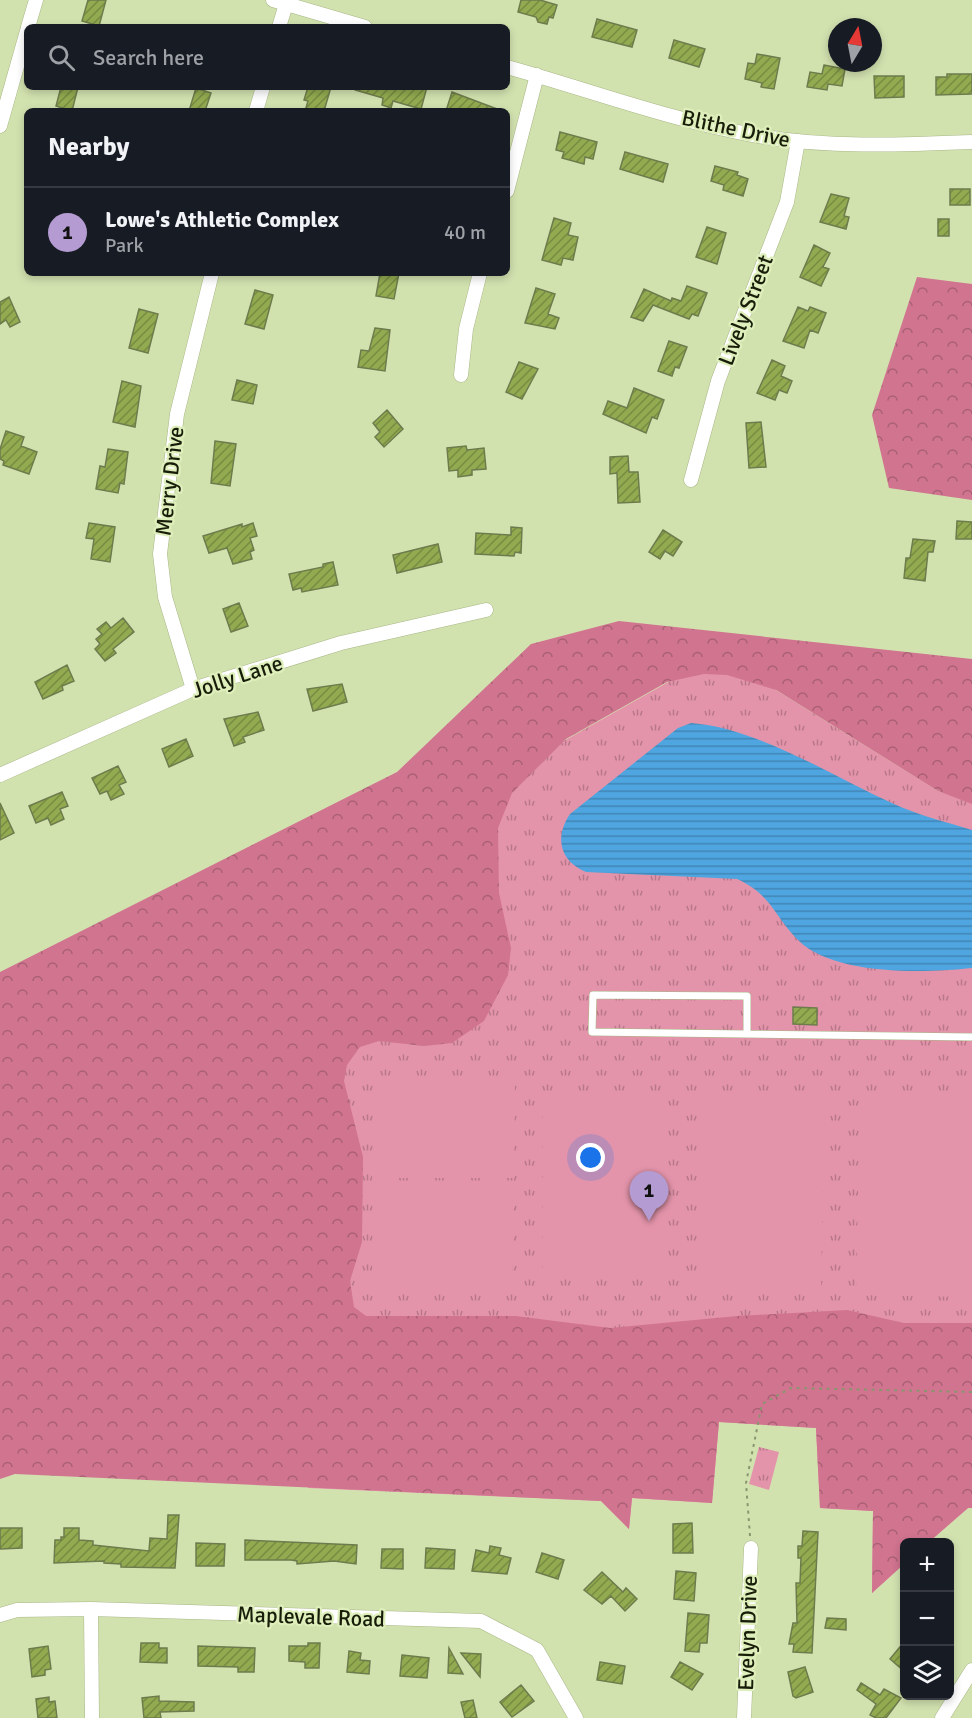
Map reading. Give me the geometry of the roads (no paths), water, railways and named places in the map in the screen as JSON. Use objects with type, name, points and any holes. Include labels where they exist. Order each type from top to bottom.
[{"type":"street","points":[[29,24],[36,0]]},
{"type":"street","points":[[279,24],[279,2],[355,24]]},
{"type":"street","points":[[0,126],[24,42]]},
{"type":"street","name":"Blithe Drive","points":[[510,68],[711,126],[798,141],[863,144],[972,142]]},
{"type":"street","points":[[510,180],[537,75]]},
{"type":"street","points":[[257,108],[262,90]]},
{"type":"street","name":"Lively Street","points":[[691,480],[718,381],[787,202],[798,141]]},
{"type":"street","name":"Merry Drive","points":[[193,689],[165,597],[160,554],[177,414],[211,276]]},
{"type":"street","points":[[461,375],[466,329],[479,276]]},
{"type":"street","name":"Jolly Lane","points":[[0,775],[193,689],[341,643],[486,610]]},
{"type":"street","name":"Evelyn Drive","points":[[744,1718],[751,1548]]},
{"type":"street","points":[[91,1609],[92,1718]]},
{"type":"street","name":"Maplevale Road","points":[[0,1615],[17,1610],[91,1609],[481,1621],[537,1650],[576,1718]]},
{"type":"street","points":[[942,1718],[972,1670]]},
{"type":"lane","points":[[747,1034],[747,996],[593,995],[592,1032],[972,1037]]},
{"type":"water","points":[[691,723],[716,727],[768,743],[903,808],[972,830],[972,968],[905,971],[856,966],[814,952],[798,940],[758,891],[737,879],[586,872],[570,862],[562,848],[561,840],[570,814],[678,728]]},
{"type":"place","name":"Lowe's Athletic Complex","points":[[649,1221]]}]
